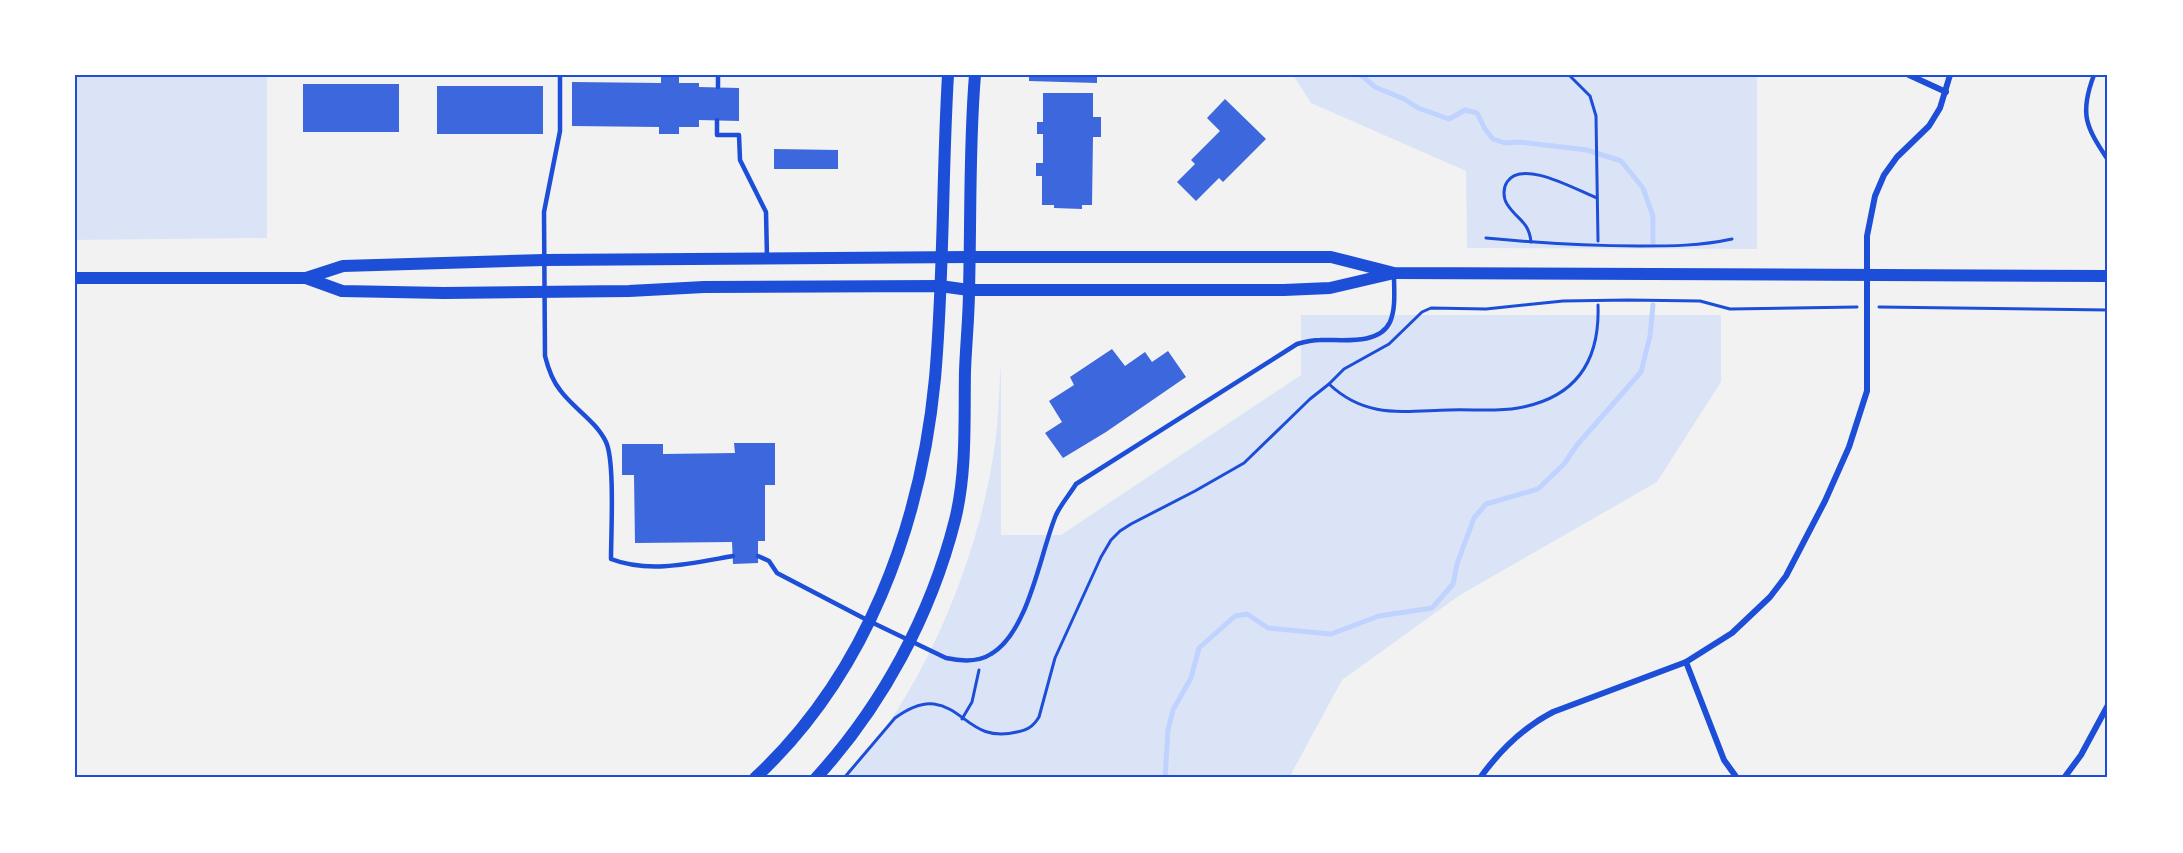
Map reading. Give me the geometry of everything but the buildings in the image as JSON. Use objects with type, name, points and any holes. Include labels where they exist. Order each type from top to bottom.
[{"type":"main road","points":[[755,778],[813,713],[833,684],[869,621],[891,573],[914,499],[935,379],[948,75]]},
{"type":"main road","points":[[816,778],[837,755],[888,681],[910,640],[936,580],[955,519],[963,447],[969,290],[969,175],[975,75]]},
{"type":"main road","points":[[75,278],[306,278],[343,266],[544,260],[969,257],[1331,257],[1394,273]]},
{"type":"main road","points":[[306,278],[342,291],[544,292],[704,287],[940,286],[969,290],[1284,290],[1330,288],[1394,273],[2108,276]]},
{"type":"street","points":[[1909,75],[1946,92]]},
{"type":"street","points":[[1480,778],[1509,741],[1538,720],[1553,712],[1686,662],[1732,633],[1770,597],[1785,576],[1825,501],[1849,447],[1867,391],[1869,220],[1879,186],[1897,157],[1929,126],[1940,108],[1950,75]]},
{"type":"street","points":[[1686,662],[1725,760],[1737,778]]},
{"type":"street","points":[[2064,778],[2080,755],[2108,705]]},
{"type":"lane","points":[[560,75],[560,131],[544,212],[545,356],[549,372],[559,389],[607,443],[610,464],[611,559],[622,563],[662,567],[733,556]]},
{"type":"lane","points":[[718,75],[718,87]]},
{"type":"lane","points":[[2094,75],[2087,92],[2085,110],[2090,133],[2108,160]]},
{"type":"lane","points":[[717,120],[717,135],[739,135],[740,160],[766,212],[767,258]]},
{"type":"lane","points":[[758,556],[769,561],[777,573],[946,658],[958,661],[990,655],[1018,623],[1057,513],[1076,484],[1297,344],[1316,340],[1357,340],[1372,337],[1381,332],[1389,325],[1393,312],[1394,273]]},
{"type":"path","points":[[1569,75],[1590,96],[1594,105],[1597,128],[1598,241]]},
{"type":"path","points":[[1531,242],[1527,225],[1506,203],[1503,194],[1509,178],[1518,174],[1534,174],[1556,180],[1597,198]]},
{"type":"path","points":[[1486,238],[1564,246],[1694,246],[1731,239]]},
{"type":"path","points":[[844,778],[884,728],[903,712],[923,704],[944,707],[984,732],[1009,734],[1035,725],[1055,658],[1111,540],[1131,524],[1244,463],[1344,369],[1389,344],[1422,312],[1431,308],[1486,309],[1563,301],[1628,300],[1700,301],[1730,309],[1856,307]]},
{"type":"path","points":[[1329,384],[1348,400],[1381,411],[1498,410],[1529,406],[1573,383],[1581,374],[1595,345],[1599,329],[1598,305]]},
{"type":"path","points":[[1880,308],[2108,310]]},
{"type":"path","points":[[962,719],[972,702],[982,657]]},
{"type":"shaded area","points":[[75,75],[267,75],[267,238],[75,240]]},
{"type":"shaded area","points":[[1293,75],[1757,75],[1757,249],[1467,248],[1466,171],[1311,103]]},
{"type":"shaded area","points":[[1301,315],[1721,315],[1721,382],[1657,482],[1460,595],[1342,680],[1289,778],[846,778],[875,743],[901,704],[945,618],[963,573],[978,527],[989,481],[997,427],[1001,363],[1001,535],[1061,535],[1301,375]]},
{"type":"waterway","points":[[1361,75],[1375,87],[1404,99],[1418,108],[1449,119],[1465,110],[1477,113],[1493,139],[1505,143],[1519,142],[1587,150],[1621,161],[1643,188],[1653,216],[1653,242]]},
{"type":"waterway","points":[[1165,778],[1168,730],[1173,710],[1191,678],[1199,648],[1235,616],[1247,614],[1268,628],[1331,634],[1379,616],[1432,608],[1453,584],[1457,564],[1474,518],[1486,504],[1538,489],[1564,464],[1577,445],[1641,372],[1650,336],[1653,305]]}]
